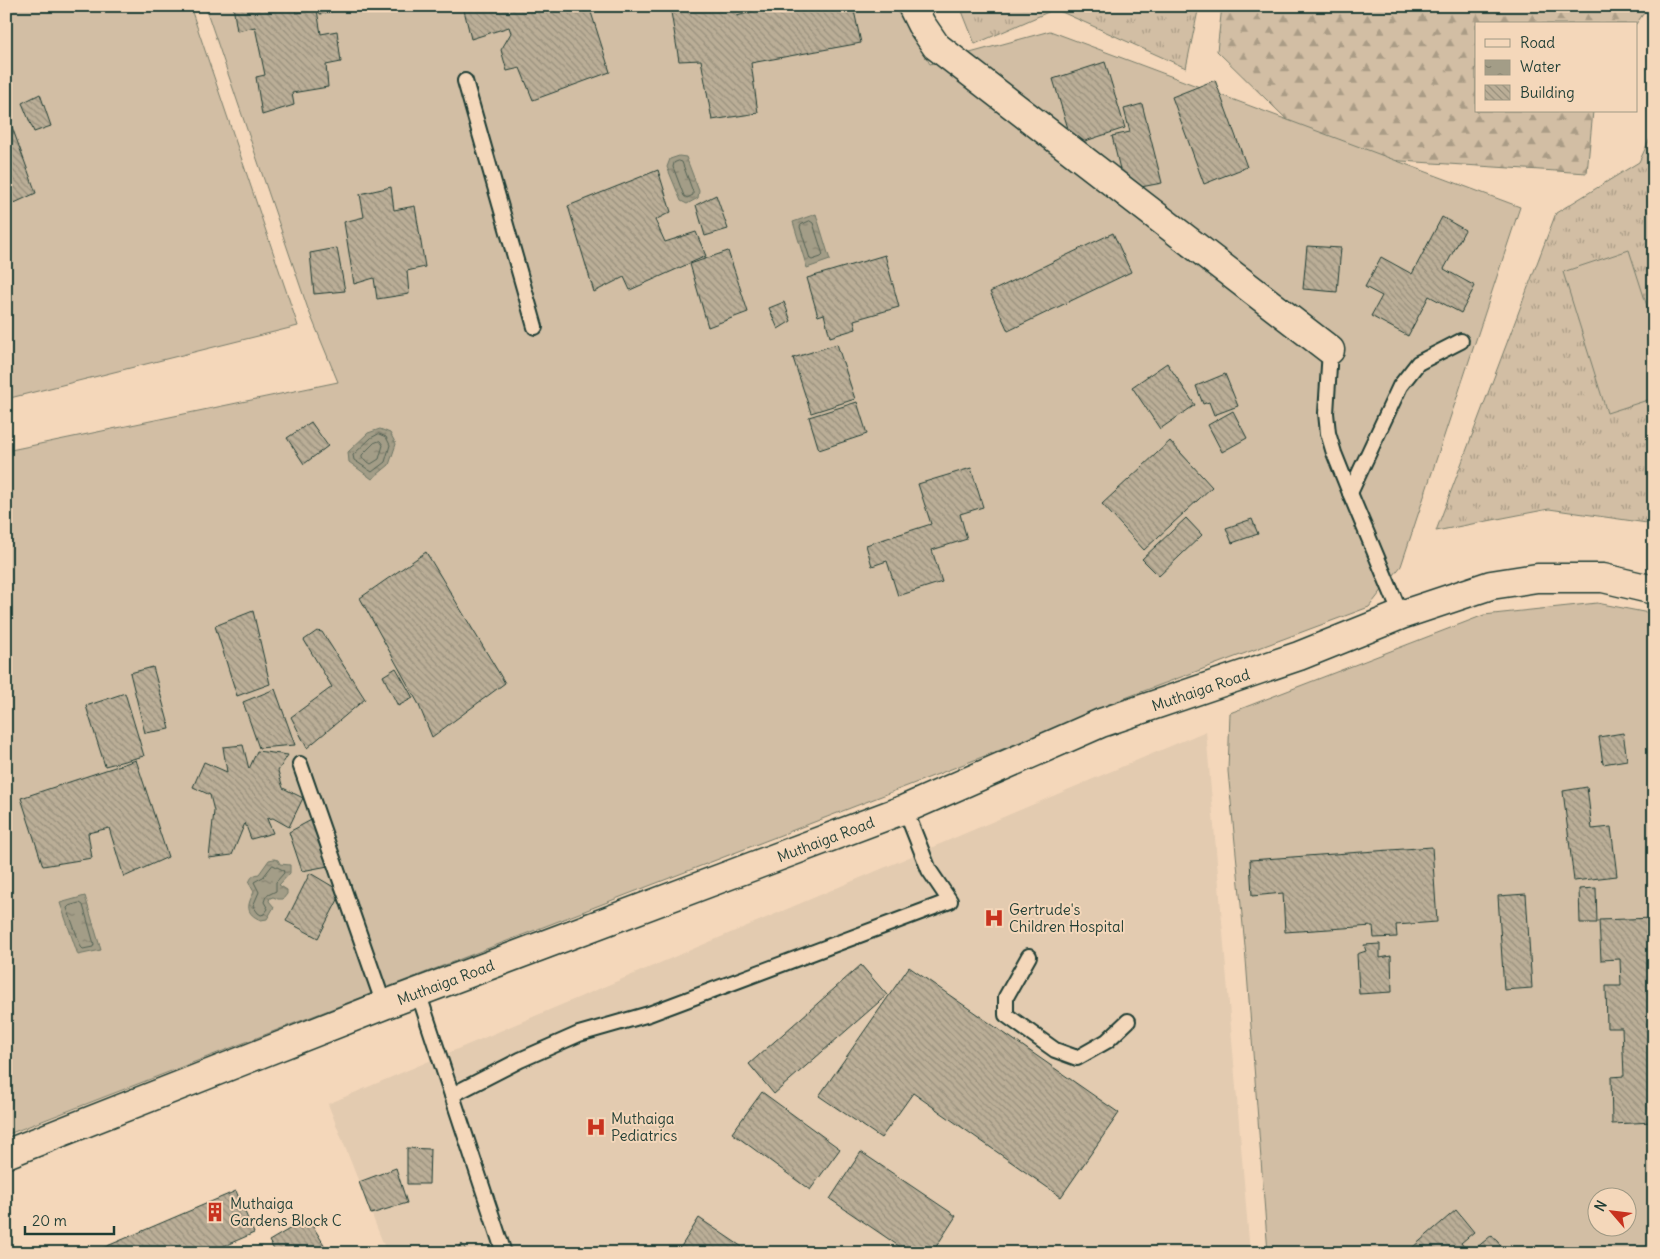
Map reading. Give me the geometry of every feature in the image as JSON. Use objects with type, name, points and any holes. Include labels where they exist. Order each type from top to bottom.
[{"type":"main road","points":[[912,6],[921,24],[936,46],[1330,350]]},
{"type":"main road","name":"Muthaiga Road","points":[[6,1154],[384,1004],[905,810],[1101,723],[1299,656],[1401,614],[1492,585],[1537,578],[1603,578],[1654,590]]},
{"type":"lane","points":[[466,81],[535,328]]},
{"type":"lane","points":[[1350,494],[1400,386],[1418,363],[1461,341]]},
{"type":"lane","points":[[1330,350],[1326,412],[1328,433],[1350,494],[1401,614]]},
{"type":"lane","points":[[300,764],[384,1004]]},
{"type":"lane","points":[[452,1095],[520,1060],[579,1034],[650,1014],[950,901],[929,870],[905,810]]},
{"type":"lane","points":[[1029,956],[1006,997],[1006,1015],[1055,1050],[1077,1058],[1107,1041],[1128,1021]]},
{"type":"lane","points":[[418,992],[504,1253]]},
{"type":"shaded area","name":"Gertrude's Children Hospital","points":[[1206,731],[1250,1253],[387,1253],[328,1104]]},
{"type":"green space","points":[[6,6],[190,6],[298,326],[6,399]]},
{"type":"green space","points":[[205,6],[896,6],[930,64],[1050,31],[1520,207],[1401,566],[1369,607],[1109,704],[1088,716],[6,1135],[6,451],[338,382],[308,309]]},
{"type":"green space","points":[[960,6],[1199,6],[1186,68],[1055,9],[975,44]]},
{"type":"green space","points":[[1222,6],[1649,6],[1637,22],[1475,22],[1475,112],[1593,112],[1587,173],[1324,156],[1217,51]]},
{"type":"green space","points":[[1654,130],[1654,524],[1549,509],[1436,531],[1556,213],[1639,162]]},
{"type":"green space","points":[[1629,250],[1654,328],[1654,398],[1607,413],[1563,272]]},
{"type":"green space","points":[[1597,603],[1654,614],[1654,1253],[1268,1253],[1245,946],[1228,771],[1230,713],[1484,615]]},
{"type":"water","points":[[679,156],[686,157],[699,191],[698,198],[687,204],[681,201],[667,167],[670,159]]},
{"type":"water","points":[[816,214],[830,260],[807,268],[793,222]]},
{"type":"water","points":[[380,429],[390,433],[396,444],[389,465],[372,479],[349,462],[348,452],[368,433]]},
{"type":"water","points":[[269,860],[278,860],[280,864],[290,865],[290,873],[279,885],[287,890],[287,894],[283,899],[270,898],[269,901],[274,907],[267,919],[261,920],[252,915],[249,909],[254,892],[249,883],[255,875],[259,874]]},
{"type":"water","points":[[85,896],[101,950],[78,955],[60,903]]},
{"type":"building","points":[[68,6],[101,6],[101,8],[68,9]]},
{"type":"building","points":[[233,6],[294,6],[296,13],[317,10],[321,34],[337,31],[341,62],[326,65],[328,87],[292,93],[294,105],[262,115],[256,77],[265,75],[255,27],[237,31]]},
{"type":"building","points":[[317,6],[359,6],[320,14]]},
{"type":"building","points":[[463,6],[589,6],[610,72],[533,100],[520,68],[507,71],[501,50],[511,33],[509,27],[471,39]]},
{"type":"building","points":[[670,6],[735,6],[737,16],[772,6],[853,6],[861,43],[751,63],[758,113],[712,120],[701,60],[679,61]]},
{"type":"building","points":[[1105,62],[1125,128],[1073,145],[1053,79]]},
{"type":"building","points":[[1215,80],[1247,167],[1204,184],[1172,97]]},
{"type":"building","points":[[40,94],[51,126],[34,132],[22,103]]},
{"type":"building","points":[[1142,104],[1162,183],[1125,190],[1112,136],[1130,132],[1124,109]]},
{"type":"building","points":[[12,127],[36,193],[10,205],[6,196],[6,130]]},
{"type":"building","points":[[658,170],[671,212],[655,220],[665,242],[696,232],[706,256],[630,290],[624,277],[594,292],[568,206]]},
{"type":"building","points":[[391,187],[394,210],[415,206],[425,267],[407,271],[409,294],[377,299],[374,278],[354,284],[344,222],[364,217],[360,194]]},
{"type":"building","points":[[716,195],[728,229],[705,236],[696,205]]},
{"type":"building","points":[[1442,217],[1465,230],[1444,269],[1475,286],[1461,313],[1429,296],[1408,336],[1371,316],[1382,296],[1365,287],[1381,257],[1412,274]]},
{"type":"building","points":[[1113,233],[1131,272],[1008,331],[990,292]]},
{"type":"building","points":[[1307,246],[1341,248],[1337,292],[1303,289]]},
{"type":"building","points":[[337,248],[345,291],[314,294],[310,253]]},
{"type":"building","points":[[728,251],[748,312],[708,327],[690,264]]},
{"type":"building","points":[[885,255],[899,307],[854,320],[856,329],[830,337],[824,314],[818,316],[807,278]]},
{"type":"building","points":[[784,302],[791,321],[778,329],[769,308]]},
{"type":"building","points":[[837,344],[855,399],[811,413],[793,358]]},
{"type":"building","points":[[1167,363],[1195,405],[1160,429],[1132,387]]},
{"type":"building","points":[[1225,374],[1238,406],[1214,415],[1209,402],[1203,404],[1196,386]]},
{"type":"building","points":[[857,402],[867,434],[819,450],[809,417]]},
{"type":"building","points":[[1233,411],[1247,438],[1222,452],[1208,425]]},
{"type":"building","points":[[311,422],[328,446],[304,464],[287,438]]},
{"type":"building","points":[[1170,441],[1212,487],[1144,550],[1102,504]]},
{"type":"building","points":[[971,468],[983,507],[960,514],[967,539],[932,550],[942,582],[898,596],[887,561],[872,566],[866,545],[931,524],[918,484]]},
{"type":"building","points":[[1186,518],[1202,535],[1159,576],[1142,559]]},
{"type":"building","points":[[1252,519],[1258,534],[1232,543],[1226,528]]},
{"type":"building","points":[[426,552],[505,683],[432,737],[418,703],[360,598]]},
{"type":"building","points":[[253,611],[270,684],[237,696],[215,626]]},
{"type":"building","points":[[317,631],[322,632],[365,699],[307,748],[291,717],[332,687],[304,640]]},
{"type":"building","points":[[153,667],[170,729],[145,733],[130,673]]},
{"type":"building","points":[[396,668],[413,698],[398,706],[383,676]]},
{"type":"building","points":[[275,689],[295,745],[259,748],[243,702]]},
{"type":"building","points":[[125,693],[144,756],[105,766],[86,706]]},
{"type":"building","points":[[1623,733],[1627,760],[1603,764],[1599,737]]},
{"type":"building","points":[[243,745],[249,769],[257,751],[288,755],[278,771],[283,788],[303,798],[289,827],[273,818],[267,819],[273,833],[251,839],[245,823],[232,855],[209,858],[214,811],[210,795],[193,787],[204,762],[227,772],[223,747]]},
{"type":"building","points":[[136,760],[168,857],[124,877],[109,828],[88,833],[92,858],[43,866],[21,798]]},
{"type":"building","points":[[1587,787],[1592,829],[1611,827],[1617,876],[1574,881],[1563,791]]},
{"type":"building","points":[[315,818],[328,866],[302,871],[289,832]]},
{"type":"building","points":[[1432,847],[1437,922],[1396,925],[1397,937],[1374,938],[1373,926],[1285,932],[1283,893],[1252,896],[1250,860]]},
{"type":"building","points":[[310,873],[342,892],[318,938],[286,921]]},
{"type":"building","points":[[1596,888],[1597,923],[1580,923],[1579,889]]},
{"type":"building","points":[[1526,894],[1532,988],[1504,990],[1498,896]]},
{"type":"building","points":[[1654,918],[1654,1122],[1612,1124],[1611,1077],[1624,1076],[1622,1028],[1607,1028],[1606,986],[1621,986],[1620,959],[1601,960],[1599,920]]},
{"type":"building","points":[[1380,944],[1380,958],[1391,956],[1392,992],[1359,994],[1357,954],[1366,951],[1364,945]]},
{"type":"building","points":[[861,965],[887,995],[774,1094],[749,1064]]},
{"type":"building","points":[[909,967],[1119,1113],[1061,1197],[913,1093],[881,1138],[819,1096]]},
{"type":"building","points":[[762,1092],[840,1149],[810,1190],[732,1133]]},
{"type":"building","points":[[407,1148],[430,1149],[429,1184],[407,1184]]},
{"type":"building","points":[[861,1152],[956,1216],[932,1253],[909,1253],[830,1199]]},
{"type":"building","points":[[396,1168],[407,1203],[371,1214],[359,1182]]},
{"type":"building","name":"Muthaiga Gardens Block C","points":[[236,1191],[254,1233],[208,1253],[91,1253]]},
{"type":"building","points":[[1456,1210],[1474,1232],[1461,1243],[1469,1253],[1406,1253]]},
{"type":"building","points":[[308,1218],[329,1253],[276,1253],[269,1241]]},
{"type":"building","points":[[699,1218],[751,1253],[677,1253]]},
{"type":"building","points":[[1492,1235],[1507,1253],[1470,1253]]},
{"type":"building","points":[[462,1244],[468,1253],[452,1253]]},
{"type":"place","name":"Gertrude's Children Hospital","points":[[994,918]]},
{"type":"place","name":"Muthaiga Pediatrics","points":[[596,1127]]},
{"type":"place","name":"Muthaiga Gardens Block C","points":[[215,1212]]}]
